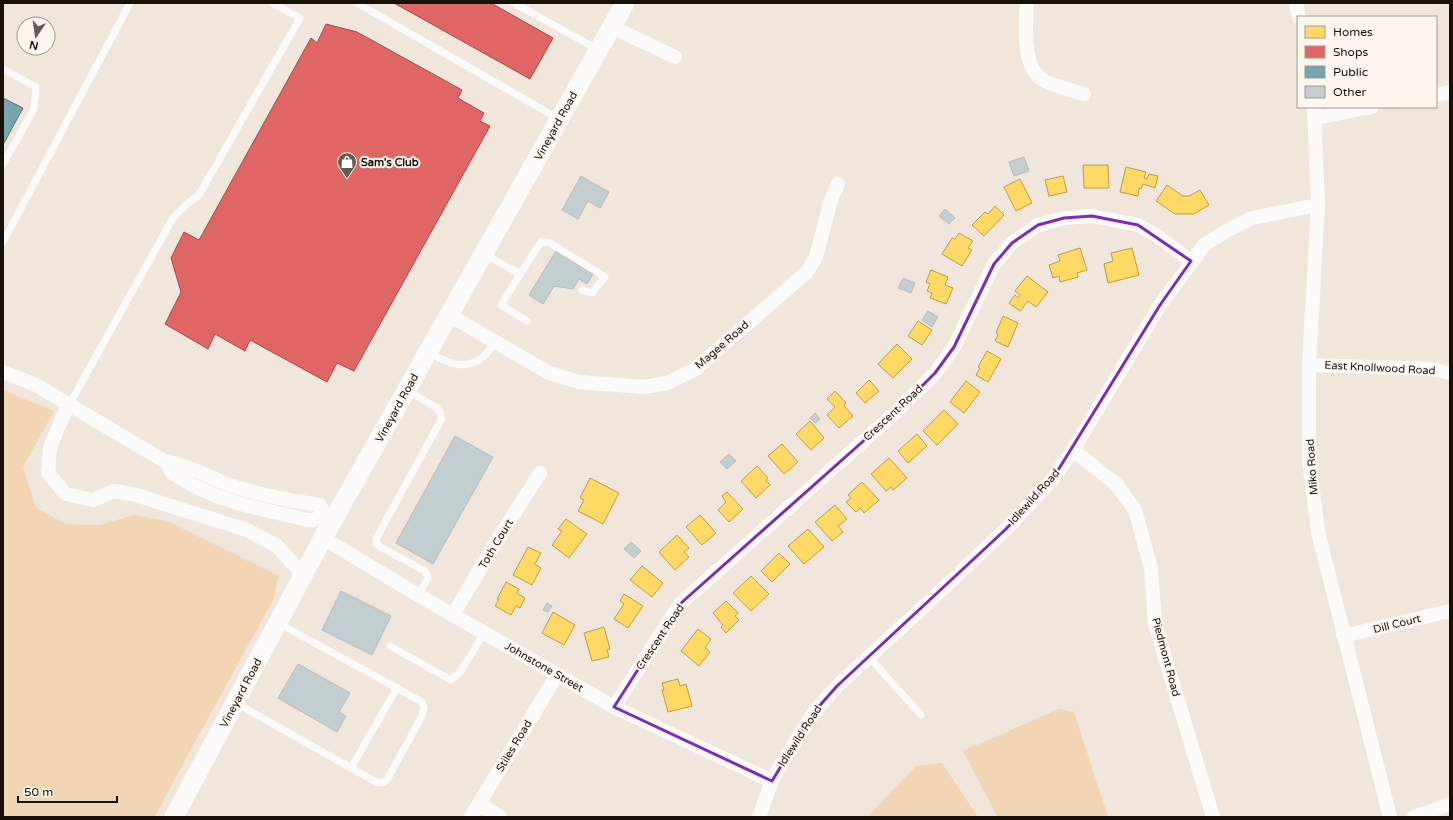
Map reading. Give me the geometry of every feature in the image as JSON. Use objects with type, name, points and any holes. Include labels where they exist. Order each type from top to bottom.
[{"type":"street","name":"Vineyard Road","points":[[174,817],[304,576],[323,538],[329,516],[407,390],[625,3]]},
{"type":"street","points":[[1027,3],[1025,31],[1027,48],[1031,64],[1036,73],[1044,81],[1084,94]]},
{"type":"street","points":[[1296,3],[1299,16]]},
{"type":"street","points":[[612,27],[675,57]]},
{"type":"street","points":[[1437,95],[1450,92]]},
{"type":"street","points":[[1314,113],[1362,108]]},
{"type":"street","name":"Miko Road","points":[[1314,113],[1318,205],[1309,365],[1309,460],[1318,532],[1343,636],[1390,817]]},
{"type":"street","name":"Magee Road","points":[[449,316],[549,373],[579,382],[644,387],[667,383],[694,370],[807,272],[816,257],[831,200],[838,184]]},
{"type":"street","name":"Idlewild Road","points":[[759,817],[772,781],[814,712],[837,686],[1006,529],[1052,480],[1073,450],[1160,304],[1205,244],[1252,218],[1318,205]]},
{"type":"street","name":"Crescent Road","points":[[614,707],[680,604],[896,412],[935,373],[954,346],[994,264],[1012,243],[1038,225],[1064,218],[1092,216],[1138,225],[1156,235],[1192,260]]},
{"type":"street","name":"East Knollwood Road","points":[[1309,365],[1432,369],[1450,373]]},
{"type":"street","points":[[3,372],[36,385],[166,462],[180,463],[228,484],[258,493],[320,505],[329,516]]},
{"type":"street","points":[[69,405],[50,448],[48,473],[66,494],[93,500],[114,491],[136,495],[247,530],[277,546],[304,576]]},
{"type":"street","name":"Piedmont Road","points":[[1073,450],[1116,484],[1135,510],[1150,568],[1155,624],[1213,817]]},
{"type":"street","name":"Toth Court","points":[[453,615],[496,542],[540,473]]},
{"type":"street","name":"Johnstone Street","points":[[323,538],[418,595],[614,707],[772,781]]},
{"type":"street","name":"Dill Court","points":[[1343,636],[1450,611]]},
{"type":"street","name":"Stiles Road","points":[[471,817],[557,675]]},
{"type":"street","points":[[478,804],[500,817]]},
{"type":"street","points":[[1414,817],[1450,804]]},
{"type":"lane","points":[[3,242],[130,3]]},
{"type":"lane","points":[[69,405],[173,218],[199,195],[300,18],[272,3]]},
{"type":"lane","points":[[358,3],[559,120]]},
{"type":"lane","points":[[514,3],[599,50]]},
{"type":"lane","points":[[3,69],[36,87],[34,109],[3,164]]},
{"type":"lane","points":[[527,321],[501,305],[542,241],[550,243],[605,277],[592,293],[582,290]]},
{"type":"lane","points":[[483,254],[520,274]]},
{"type":"lane","points":[[428,352],[448,362],[467,365],[482,357],[495,342]]},
{"type":"lane","points":[[407,390],[437,408],[441,414],[441,420],[377,537],[376,543],[380,547],[425,571],[428,578],[418,595]]},
{"type":"lane","points":[[236,702],[376,782],[382,783],[387,780],[422,716],[424,708],[422,702],[278,623]]},
{"type":"lane","points":[[390,646],[451,680],[461,672],[484,633]]},
{"type":"lane","points":[[869,657],[921,715]]},
{"type":"lane","points":[[351,768],[397,688]]},
{"type":"highlighted area","points":[[1092,216],[1138,225],[1191,261],[1160,305],[1052,480],[1006,529],[837,686],[814,712],[772,781],[614,707],[680,604],[896,412],[935,373],[954,347],[994,264],[1012,243],[1038,225],[1064,218]]},
{"type":"shaded area","points":[[3,390],[54,411],[23,467],[36,508],[66,524],[100,525],[134,515],[167,521],[278,576],[274,598],[155,817],[3,817]]},
{"type":"shaded area","points":[[1059,709],[1074,712],[1108,817],[997,816],[963,751]]},
{"type":"shaded area","points":[[942,763],[978,817],[867,817],[916,766]]},
{"type":"building: Homes","points":[[1083,165],[1108,165],[1109,188],[1084,188]]},
{"type":"building: Homes","points":[[1126,167],[1146,172],[1144,178],[1147,179],[1149,174],[1158,176],[1155,188],[1143,184],[1141,189],[1139,188],[1138,196],[1120,192]]},
{"type":"building: Homes","points":[[1063,176],[1067,192],[1049,196],[1045,180]]},
{"type":"building: Homes","points":[[1020,179],[1032,203],[1016,211],[1004,187]]},
{"type":"building: Homes","points":[[1167,185],[1183,196],[1189,196],[1200,190],[1209,205],[1194,214],[1175,214],[1156,201]]},
{"type":"building: Homes","points":[[995,206],[1004,215],[984,236],[972,225],[985,212],[988,214]]},
{"type":"building: Homes","points":[[959,233],[973,241],[968,248],[972,250],[962,266],[942,254],[952,238],[955,239]]},
{"type":"building: Homes","points":[[1080,248],[1087,270],[1077,273],[1078,277],[1060,282],[1059,276],[1053,278],[1049,265],[1060,261],[1058,255]]},
{"type":"building: Homes","points":[[1132,248],[1139,275],[1108,283],[1104,264],[1113,261],[1111,253]]},
{"type":"building: Homes","points":[[931,270],[948,277],[945,285],[953,288],[946,304],[930,298],[932,293],[927,291],[930,284],[926,282]]},
{"type":"building: Homes","points":[[1027,276],[1048,292],[1036,307],[1028,301],[1020,311],[1009,303],[1015,295],[1018,298],[1020,295],[1015,291]]},
{"type":"building: Homes","points":[[1003,316],[1018,323],[1008,347],[995,341],[998,335],[996,333]]},
{"type":"building: Homes","points":[[918,321],[932,330],[922,345],[908,336]]},
{"type":"building: Homes","points":[[897,344],[912,359],[893,378],[878,364]]},
{"type":"building: Homes","points":[[987,351],[1001,359],[988,382],[976,375],[980,368],[978,367]]},
{"type":"building: Homes","points":[[869,380],[879,391],[865,403],[856,393]]},
{"type":"building: Homes","points":[[966,381],[980,392],[964,413],[950,402]]},
{"type":"building: Homes","points":[[835,391],[846,403],[844,406],[853,416],[839,428],[827,415],[835,407],[827,399]]},
{"type":"building: Homes","points":[[944,410],[958,424],[937,445],[923,431]]},
{"type":"building: Homes","points":[[810,421],[824,438],[811,450],[796,434]]},
{"type":"building: Homes","points":[[917,434],[927,446],[908,463],[898,451]]},
{"type":"building: Homes","points":[[782,444],[798,462],[784,474],[768,456]]},
{"type":"building: Homes","points":[[889,458],[907,478],[893,490],[891,487],[886,491],[871,474]]},
{"type":"building: Homes","points":[[757,466],[768,478],[766,480],[770,485],[756,498],[741,481]]},
{"type":"building: Homes","points":[[590,478],[619,493],[603,524],[578,511],[584,500],[580,498]]},
{"type":"building: Homes","points":[[862,482],[879,500],[864,513],[860,508],[856,512],[846,502],[851,498],[848,495]]},
{"type":"building: Homes","points":[[727,492],[743,509],[729,522],[718,510],[726,502],[722,496]]},
{"type":"building: Homes","points":[[835,505],[847,519],[838,526],[843,532],[832,541],[815,522]]},
{"type":"building: Homes","points":[[700,515],[716,533],[702,545],[686,527]]},
{"type":"building: Homes","points":[[566,519],[587,534],[569,558],[552,545],[562,531],[558,529]]},
{"type":"building: Homes","points":[[808,529],[824,547],[804,564],[788,546]]},
{"type":"building: Homes","points":[[677,535],[689,548],[684,552],[689,557],[675,570],[659,552]]},
{"type":"building: Homes","points":[[528,547],[541,553],[535,564],[541,568],[532,585],[513,575]]},
{"type":"building: Homes","points":[[779,553],[790,564],[772,582],[761,571]]},
{"type":"building: Homes","points":[[642,566],[663,583],[652,597],[630,580]]},
{"type":"building: Homes","points":[[751,576],[769,594],[751,611],[733,593]]},
{"type":"building: Homes","points":[[506,582],[519,589],[517,593],[525,598],[520,608],[516,606],[511,615],[495,606]]},
{"type":"building: Homes","points":[[624,594],[643,606],[628,628],[614,619],[624,604],[620,601]]},
{"type":"building: Homes","points":[[726,601],[738,613],[735,616],[739,620],[726,633],[721,627],[723,625],[713,613]]},
{"type":"building: Homes","points":[[553,612],[575,625],[564,645],[542,633]]},
{"type":"building: Homes","points":[[604,627],[610,649],[607,650],[609,657],[592,661],[584,633]]},
{"type":"building: Homes","points":[[698,629],[711,639],[705,648],[710,652],[699,666],[681,651]]},
{"type":"building: Homes","points":[[678,679],[680,686],[686,684],[692,706],[668,712],[662,690],[664,690],[662,683]]},
{"type":"building: Shops","points":[[394,3],[491,3],[553,38],[530,79]]},
{"type":"building: Shops","name":"Sam's Club","points":[[326,24],[357,32],[462,90],[458,98],[484,113],[480,121],[490,126],[354,371],[337,363],[327,382],[250,340],[245,351],[215,334],[208,349],[165,324],[181,292],[171,258],[184,232],[199,240],[311,38],[317,43]]},
{"type":"building: Public","points":[[3,98],[23,108],[3,145]]},
{"type":"building: Other","points":[[1024,157],[1029,171],[1014,176],[1009,162]]},
{"type":"building: Other","points":[[581,176],[609,192],[600,208],[588,201],[578,219],[562,210]]},
{"type":"building: Other","points":[[945,209],[955,218],[949,224],[939,216]]},
{"type":"building: Other","points":[[556,251],[593,274],[587,284],[579,279],[573,289],[554,286],[543,304],[529,295]]},
{"type":"building: Other","points":[[903,278],[915,283],[911,293],[898,288]]},
{"type":"building: Other","points":[[928,311],[938,317],[932,327],[922,320]]},
{"type":"building: Other","points":[[815,413],[820,419],[815,423],[810,418]]},
{"type":"building: Other","points":[[455,436],[493,457],[433,564],[396,543]]},
{"type":"building: Other","points":[[729,454],[736,461],[727,469],[720,462]]},
{"type":"building: Other","points":[[631,542],[641,551],[634,558],[624,549]]},
{"type":"building: Other","points":[[341,591],[391,616],[372,655],[322,630]]},
{"type":"building: Other","points":[[547,603],[552,606],[548,612],[543,610]]},
{"type":"building: Other","points":[[298,664],[350,693],[339,712],[346,716],[337,732],[278,698]]},
{"type":"place","name":"Sam's Club","points":[[347,179]]}]
